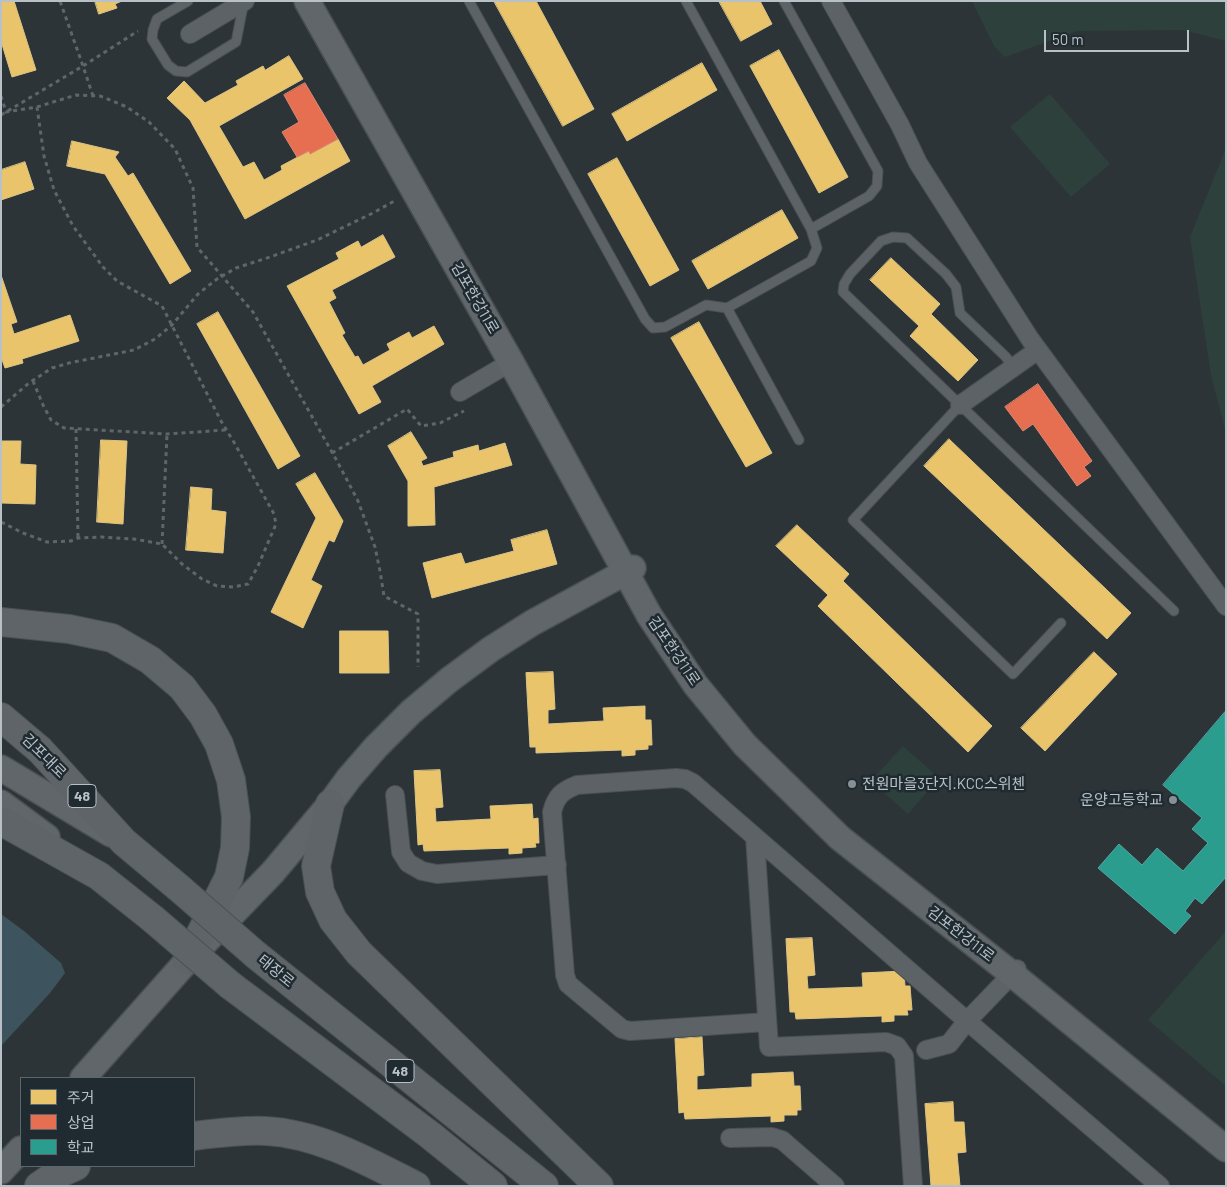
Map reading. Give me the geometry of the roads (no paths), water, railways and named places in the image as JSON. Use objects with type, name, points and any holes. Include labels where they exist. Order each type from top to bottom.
[{"type":"main road","points":[[1,622],[70,629],[112,638],[150,660],[182,687],[203,715],[219,744],[231,780],[236,817],[235,848],[229,877],[187,961]]},
{"type":"main road","name":"김포대로","points":[[1,717],[40,750],[124,842]]},
{"type":"main road","points":[[330,804],[316,866],[320,892],[333,920],[359,953],[599,1186]]},
{"type":"main road","name":"48","points":[[1,821],[99,876],[230,985],[430,1135],[493,1186]]},
{"type":"main road","name":"태장로","points":[[124,842],[256,955],[544,1186]]},
{"type":"main road","points":[[195,1136],[267,1131],[302,1137],[351,1153],[416,1186]]},
{"type":"main road","points":[[38,1186],[74,1167]]},
{"type":"street","points":[[190,34],[244,1]]},
{"type":"street","name":"김포한강11로","points":[[307,1],[630,570]]},
{"type":"street","name":"김포한강11로","points":[[315,1],[545,408],[630,570],[649,614],[695,684],[745,745],[840,838],[1014,971],[1226,1140]]},
{"type":"street","points":[[831,1],[900,125],[918,163],[1030,339],[1226,606]]},
{"type":"street","points":[[960,405],[1038,350]]},
{"type":"street","points":[[460,392],[511,362]]},
{"type":"street","points":[[84,1077],[187,961],[273,872],[330,804],[349,778],[376,747],[411,712],[491,648],[532,623],[630,570]]},
{"type":"street","name":"태장로","points":[[1,768],[124,842]]},
{"type":"street","points":[[767,1022],[630,1031],[622,1029],[568,984],[565,975],[552,812],[554,804],[560,795],[577,785],[676,778],[693,783],[1160,1186]]},
{"type":"street","points":[[395,795],[401,852],[408,863],[422,871],[437,874],[557,865]]},
{"type":"street","points":[[1,802],[99,876]]},
{"type":"street","points":[[755,837],[769,1048],[886,1042],[897,1046],[904,1056],[914,1186]]},
{"type":"street","name":"김포한강11로","points":[[1014,971],[1226,1149]]},
{"type":"street","points":[[926,1050],[949,1044],[967,1021],[1014,971]]},
{"type":"street","points":[[730,1138],[772,1137],[782,1140],[835,1186]]},
{"type":"street","points":[[1,1171],[20,1150]]},
{"type":"lane","points":[[188,1],[157,19],[152,30],[152,38],[168,65],[176,71],[187,72],[236,42],[244,1]]},
{"type":"lane","points":[[469,1],[645,319],[654,328],[665,327],[706,305],[727,308],[811,261],[817,248],[811,229],[686,1]]},
{"type":"lane","points":[[784,1],[878,172],[877,186],[869,196],[811,229]]},
{"type":"lane","points":[[1013,368],[1006,357],[960,313],[956,287],[946,274],[907,238],[893,237],[881,241],[850,274],[844,284],[843,292],[1174,611]]},
{"type":"lane","points":[[727,308],[799,440]]},
{"type":"lane","points":[[960,405],[853,520],[1013,674],[1061,624]]},
{"type":"water","points":[[1,914],[61,963],[65,973],[50,993],[1,1046]]},
{"type":"place","name":"전원마을3단지.KCC스위첸","points":[[852,784]]},
{"type":"place","name":"운양고등학교","points":[[1173,800]]}]
